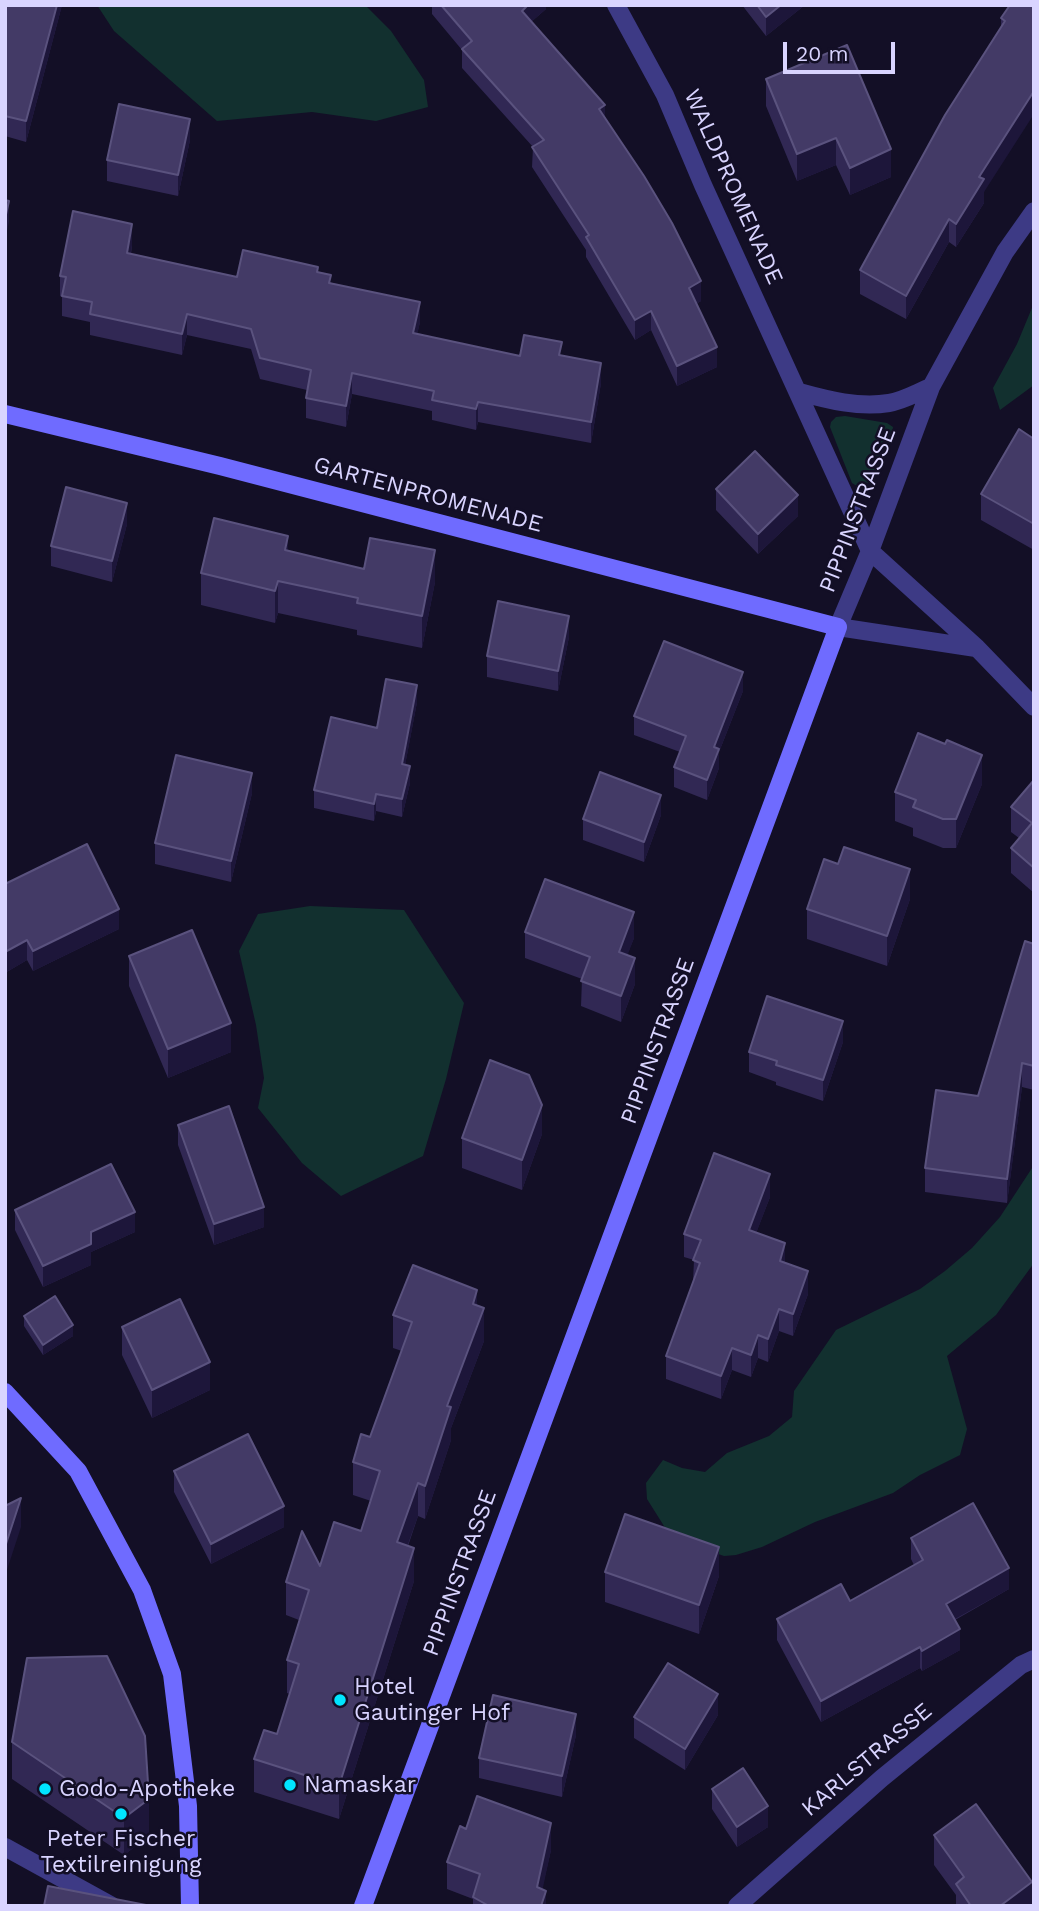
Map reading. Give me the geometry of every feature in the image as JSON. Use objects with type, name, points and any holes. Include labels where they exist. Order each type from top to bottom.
[{"type":"street","name":"WALDPROMENADE","points":[[616,5],[665,95],[703,185],[870,551],[977,648],[1034,707]]},
{"type":"street","name":"PIPPINSTRASSE","points":[[363,1906],[838,627],[870,551],[931,387],[1005,252],[1034,211]]},
{"type":"street","points":[[799,392],[831,401],[867,405],[891,403],[931,387]]},
{"type":"street","name":"GARTENPROMENADE","points":[[5,414],[220,466],[838,627]]},
{"type":"street","points":[[838,627],[977,648]]},
{"type":"street","points":[[5,1392],[78,1471],[142,1590],[172,1674],[188,1806],[190,1906]]},
{"type":"street","name":"KARLSTRASSE","points":[[737,1906],[882,1777],[1021,1665],[1034,1660]]},
{"type":"street","points":[[5,1847],[112,1906]]},
{"type":"green space","points":[[97,5],[365,5],[391,31],[424,80],[428,107],[376,121],[312,112],[217,121],[114,31]]},
{"type":"green space","points":[[1034,303],[1034,385],[1000,410],[993,388],[1017,344]]},
{"type":"green space","points":[[836,417],[887,423],[893,427],[890,442],[877,471],[866,485],[860,488],[852,483],[830,427]]},
{"type":"green space","points":[[310,906],[404,910],[464,1003],[446,1079],[423,1156],[341,1196],[302,1163],[258,1108],[264,1078],[256,1025],[239,951],[258,914]]},
{"type":"green space","points":[[1034,1165],[1034,1263],[996,1315],[947,1356],[967,1429],[960,1455],[920,1475],[893,1493],[815,1522],[762,1547],[736,1555],[724,1556],[669,1534],[647,1499],[646,1483],[663,1460],[682,1468],[705,1472],[727,1453],[769,1436],[792,1417],[794,1391],[836,1330],[920,1289],[945,1271],[972,1248],[1000,1217]]},
{"type":"building","points":[[5,5],[57,5],[26,121],[5,116]]},
{"type":"building","points":[[441,5],[528,5],[522,11],[605,105],[599,109],[672,223],[701,281],[689,288],[717,347],[677,366],[651,311],[635,320],[586,237],[589,235],[532,147],[544,140],[462,49],[472,41]]},
{"type":"building","points":[[757,5],[781,5],[766,17]]},
{"type":"building","points":[[1010,5],[1034,5],[1034,91],[979,177],[984,179],[956,224],[949,219],[906,296],[860,270],[945,115],[1005,21],[1001,18]]},
{"type":"building","points":[[847,45],[891,149],[850,168],[836,138],[797,154],[766,79]]},
{"type":"building","points":[[119,104],[190,119],[178,175],[107,160]]},
{"type":"building","points":[[5,200],[9,201],[5,219]]},
{"type":"building","points":[[73,211],[132,224],[127,253],[237,277],[243,250],[318,267],[317,272],[331,275],[329,283],[420,302],[413,333],[520,356],[524,335],[562,342],[559,355],[601,363],[591,422],[478,402],[476,409],[432,400],[434,391],[352,373],[346,406],[306,398],[311,370],[260,358],[251,329],[187,314],[182,334],[90,314],[92,302],[62,296],[66,277],[60,276]]},
{"type":"building","points":[[1019,429],[1034,439],[1034,524],[981,494]]},
{"type":"building","points":[[755,451],[798,495],[758,534],[716,489]]},
{"type":"building","points":[[66,487],[127,503],[112,561],[51,546]]},
{"type":"building","points":[[214,518],[288,536],[285,550],[364,569],[370,538],[435,550],[422,616],[357,603],[358,598],[278,581],[275,591],[201,573]]},
{"type":"building","points":[[498,601],[569,616],[558,671],[487,656]]},
{"type":"building","points":[[664,641],[743,672],[714,747],[719,749],[707,780],[674,767],[686,736],[634,716]]},
{"type":"building","points":[[386,679],[417,685],[402,764],[410,766],[402,799],[376,794],[374,804],[314,790],[331,717],[377,728]]},
{"type":"building","points":[[918,733],[945,744],[947,740],[982,755],[956,819],[943,819],[913,807],[916,800],[895,792]]},
{"type":"building","points":[[176,755],[252,773],[231,861],[155,843]]},
{"type":"building","points":[[600,772],[661,795],[644,842],[583,819]]},
{"type":"building","points":[[1034,780],[1034,868],[1011,848],[1032,823],[1011,807]]},
{"type":"building","points":[[87,844],[119,909],[33,951],[27,940],[5,952],[5,884]]},
{"type":"building","points":[[844,847],[910,869],[887,936],[807,909],[824,859],[838,864]]},
{"type":"building","points":[[545,879],[634,912],[619,952],[635,958],[621,996],[581,981],[590,957],[525,932]]},
{"type":"building","points":[[192,930],[231,1023],[168,1049],[129,956]]},
{"type":"building","points":[[1025,941],[1034,944],[1034,1066],[1022,1063],[1007,1179],[925,1168],[936,1090],[978,1096]]},
{"type":"building","points":[[767,996],[843,1021],[823,1080],[776,1065],[777,1061],[749,1052]]},
{"type":"building","points":[[490,1060],[529,1075],[542,1105],[522,1160],[462,1138]]},
{"type":"building","points":[[229,1106],[264,1207],[214,1224],[178,1125]]},
{"type":"building","points":[[714,1153],[770,1174],[749,1230],[785,1243],[780,1261],[808,1271],[793,1314],[779,1309],[768,1339],[758,1335],[751,1355],[732,1348],[721,1376],[666,1356],[700,1263],[693,1260],[701,1240],[684,1234]]},
{"type":"building","points":[[111,1164],[135,1212],[91,1232],[91,1244],[43,1266],[15,1210]]},
{"type":"building","points":[[413,1265],[477,1290],[473,1304],[484,1308],[447,1406],[451,1407],[425,1486],[418,1483],[397,1542],[414,1548],[339,1786],[254,1759],[264,1730],[277,1734],[299,1664],[287,1660],[309,1590],[286,1582],[302,1531],[320,1566],[334,1522],[361,1531],[380,1471],[353,1462],[361,1434],[370,1437],[412,1322],[393,1315]]},
{"type":"building","points":[[55,1296],[73,1325],[43,1345],[24,1316]]},
{"type":"building","points":[[180,1299],[210,1362],[152,1390],[122,1327]]},
{"type":"building","points":[[248,1434],[284,1506],[211,1544],[174,1471]]},
{"type":"building","points":[[21,1498],[5,1547],[5,1506]]},
{"type":"building","points":[[973,1503],[1009,1568],[946,1604],[960,1629],[922,1651],[920,1647],[821,1701],[777,1619],[841,1584],[850,1601],[923,1560],[911,1538]]},
{"type":"building","points":[[625,1514],[719,1547],[699,1605],[605,1572]]},
{"type":"building","points":[[107,1656],[145,1736],[149,1799],[124,1818],[12,1742],[27,1658]]},
{"type":"building","points":[[668,1663],[718,1694],[685,1749],[634,1717]]},
{"type":"building","points":[[493,1695],[576,1714],[562,1776],[479,1758]]},
{"type":"building","points":[[743,1768],[768,1806],[737,1827],[712,1789]]},
{"type":"building","points":[[477,1796],[551,1823],[537,1887],[546,1891],[541,1906],[489,1906],[473,1897],[480,1874],[447,1862],[460,1826],[466,1829]]},
{"type":"building","points":[[976,1804],[1032,1882],[1000,1906],[971,1906],[956,1884],[964,1877],[934,1835]]},
{"type":"building","points":[[48,1886],[146,1905],[44,1906]]},
{"type":"place","name":"Hotel Gautinger Hof","points":[[340,1700]]},
{"type":"place","name":"Namaskar","points":[[290,1785]]},
{"type":"place","name":"Godo-Apotheke","points":[[45,1789]]},
{"type":"place","name":"Peter Fischer Textilreinigung","points":[[121,1814]]}]
